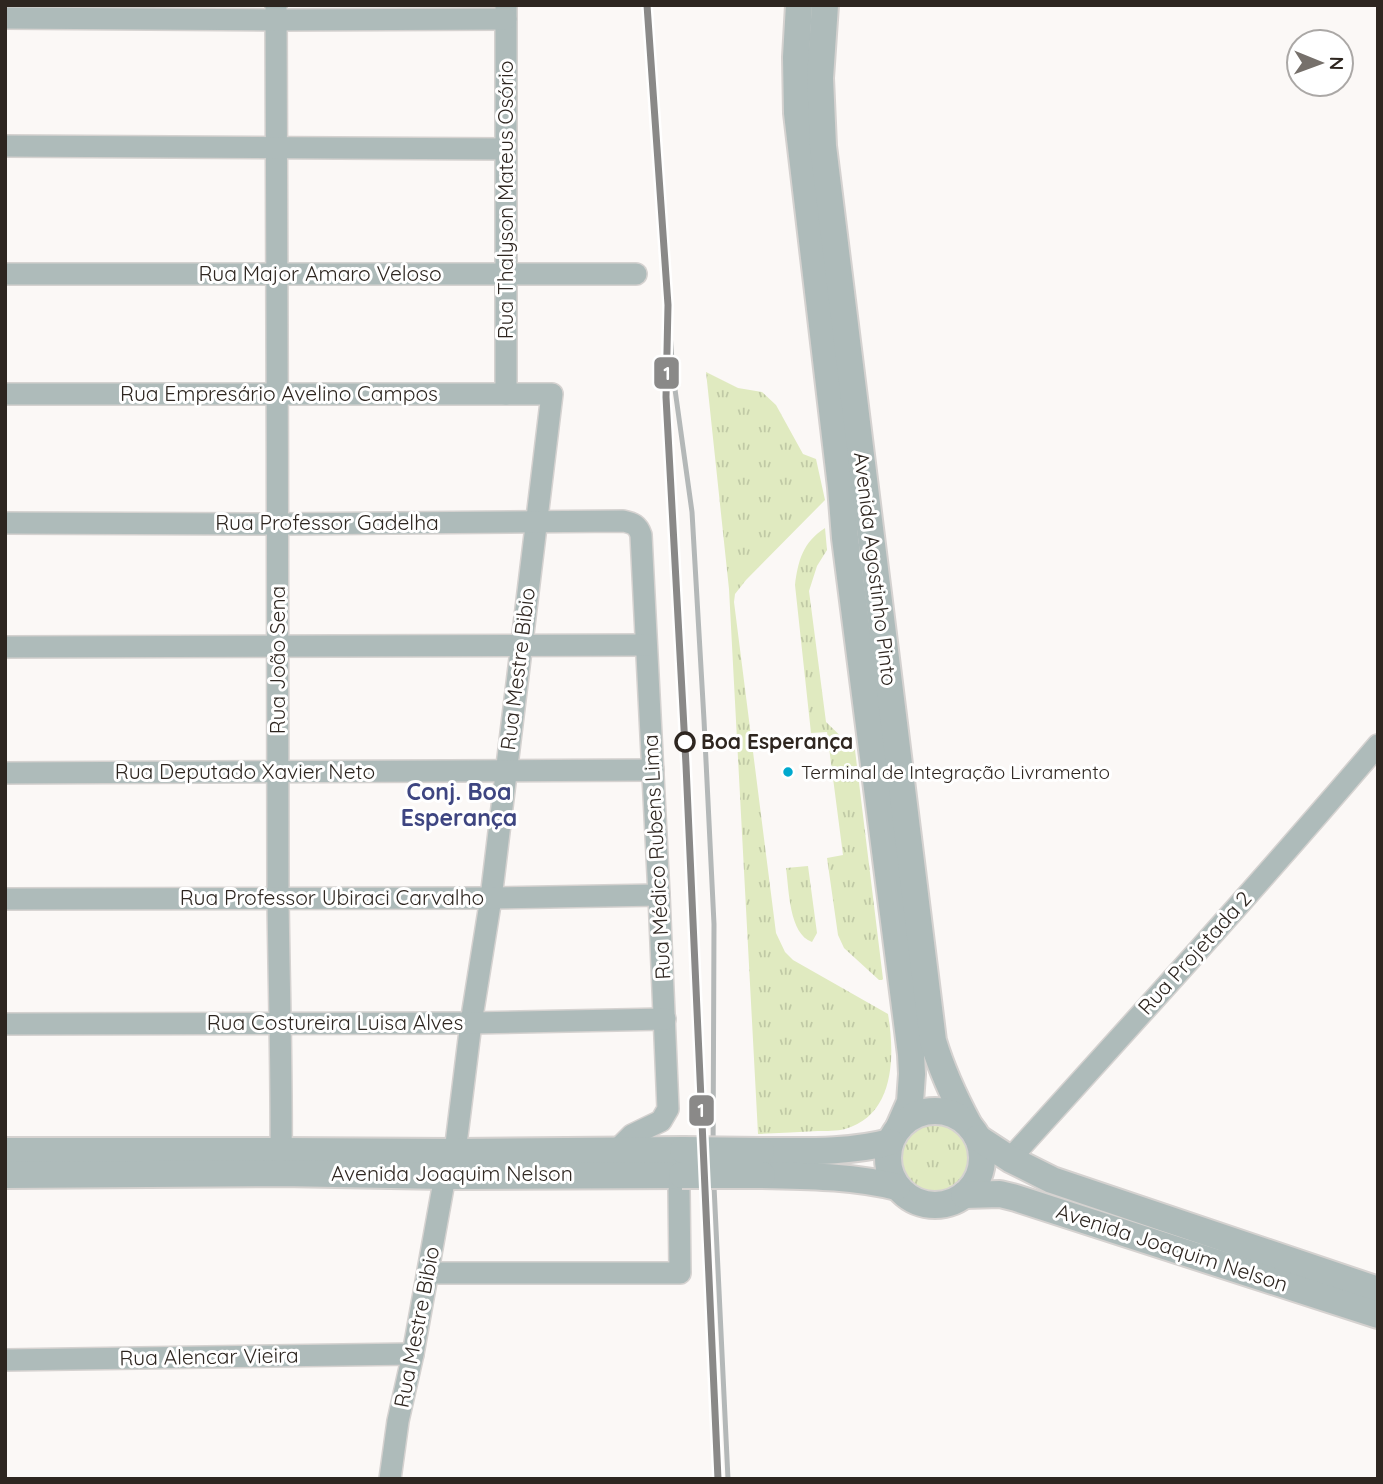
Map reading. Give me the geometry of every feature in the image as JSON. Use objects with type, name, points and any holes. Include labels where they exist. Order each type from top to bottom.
[{"type":"main road","name":"Avenida Agostinho Pinto","points":[[799,5],[796,113],[845,538],[911,1054],[910,1102],[894,1135]]},
{"type":"main road","name":"Avenida Agostinho Pinto","points":[[825,5],[820,78],[823,146],[933,1041],[953,1096],[973,1131]]},
{"type":"main road","points":[[925,1111],[941,1111],[956,1115],[973,1131],[982,1153],[981,1169],[975,1184],[964,1195],[936,1206],[922,1204],[897,1187],[890,1173],[887,1157],[894,1135],[911,1117],[925,1111]]},
{"type":"main road","name":"Avenida Joaquim Nelson","points":[[973,1131],[1010,1159],[1064,1184],[1378,1290]]},
{"type":"main road","name":"Avenida Joaquim Nelson","points":[[5,1151],[281,1162],[450,1164],[682,1172],[874,1146],[894,1135]]},
{"type":"main road","name":"Avenida Joaquim Nelson","points":[[450,1164],[616,1151],[682,1172]]},
{"type":"main road","name":"Avenida Joaquim Nelson","points":[[5,1175],[281,1162]]},
{"type":"main road","name":"Avenida Joaquim Nelson","points":[[761,1163],[897,1187]]},
{"type":"main road","name":"Avenida Joaquim Nelson","points":[[964,1195],[1000,1194],[1016,1198],[1378,1315]]},
{"type":"street","points":[[5,19],[276,13],[506,12]]},
{"type":"street","name":"Rua Thalyson Mateus Osório","points":[[506,12],[506,394]]},
{"type":"street","name":"Rua João Sena","points":[[276,13],[281,1162]]},
{"type":"street","points":[[5,146],[506,149]]},
{"type":"street","name":"Rua Major Amaro Veloso","points":[[5,274],[636,274]]},
{"type":"street","name":"Rua Empresário Avelino Campos","points":[[5,394],[552,394]]},
{"type":"street","name":"Rua Mestre Bibio","points":[[390,1479],[398,1421],[450,1164],[491,898],[552,394]]},
{"type":"street","name":"Rua Professor Gadelha","points":[[5,523],[624,521],[638,527],[641,535]]},
{"type":"street","name":"Rua Médico Rubens Lima","points":[[616,1151],[632,1135],[661,1121],[668,1110],[641,535]]},
{"type":"street","points":[[5,647],[646,645]]},
{"type":"street","name":"Rua Projetada 2","points":[[1010,1159],[1204,944],[1378,745]]},
{"type":"street","name":"Rua Deputado Xavier Neto","points":[[5,773],[653,770]]},
{"type":"street","name":"Rua Professor Ubiraci Carvalho","points":[[5,898],[491,898],[659,895]]},
{"type":"street","name":"Rua Costureira Luisa Alves","points":[[5,1024],[471,1023],[664,1019]]},
{"type":"street","points":[[428,1272],[680,1273],[682,1172]]},
{"type":"street","name":"Rua Alencar Vieira","points":[[5,1360],[413,1354]]},
{"type":"green space","points":[[706,372],[738,388],[762,392],[776,405],[803,454],[816,459],[825,500],[746,580],[735,594],[734,602],[776,933],[785,952],[793,960],[888,1014],[891,1065],[882,1098],[874,1111],[861,1122],[842,1130],[758,1134],[729,589]]},
{"type":"green space","points":[[825,528],[827,550],[817,566],[809,591],[826,722],[855,750],[882,980],[844,948],[838,935],[827,858],[843,855],[827,732],[811,733],[795,585],[803,553],[811,539]]},
{"type":"green space","points":[[808,866],[817,933],[812,942],[804,937],[794,921],[786,868]]},
{"type":"green space","points":[[933,1118],[948,1121],[961,1130],[970,1143],[973,1158],[970,1173],[961,1186],[948,1195],[933,1198],[918,1195],[905,1186],[896,1173],[893,1158],[896,1143],[905,1130],[918,1121]]},
{"type":"railway","points":[[668,305],[673,375],[692,512],[704,720],[714,924],[713,1165],[728,1479]]},
{"type":"transit line","name":"1","points":[[647,5],[668,305],[666,397],[686,765],[718,1479]]},
{"type":"place","name":"Boa Esperança","points":[[685,742]]},
{"type":"place","name":"Terminal de Integração Livramento","points":[[788,772]]},
{"type":"district","name":"Conj. Boa Esperança","points":[[459,805]]}]
